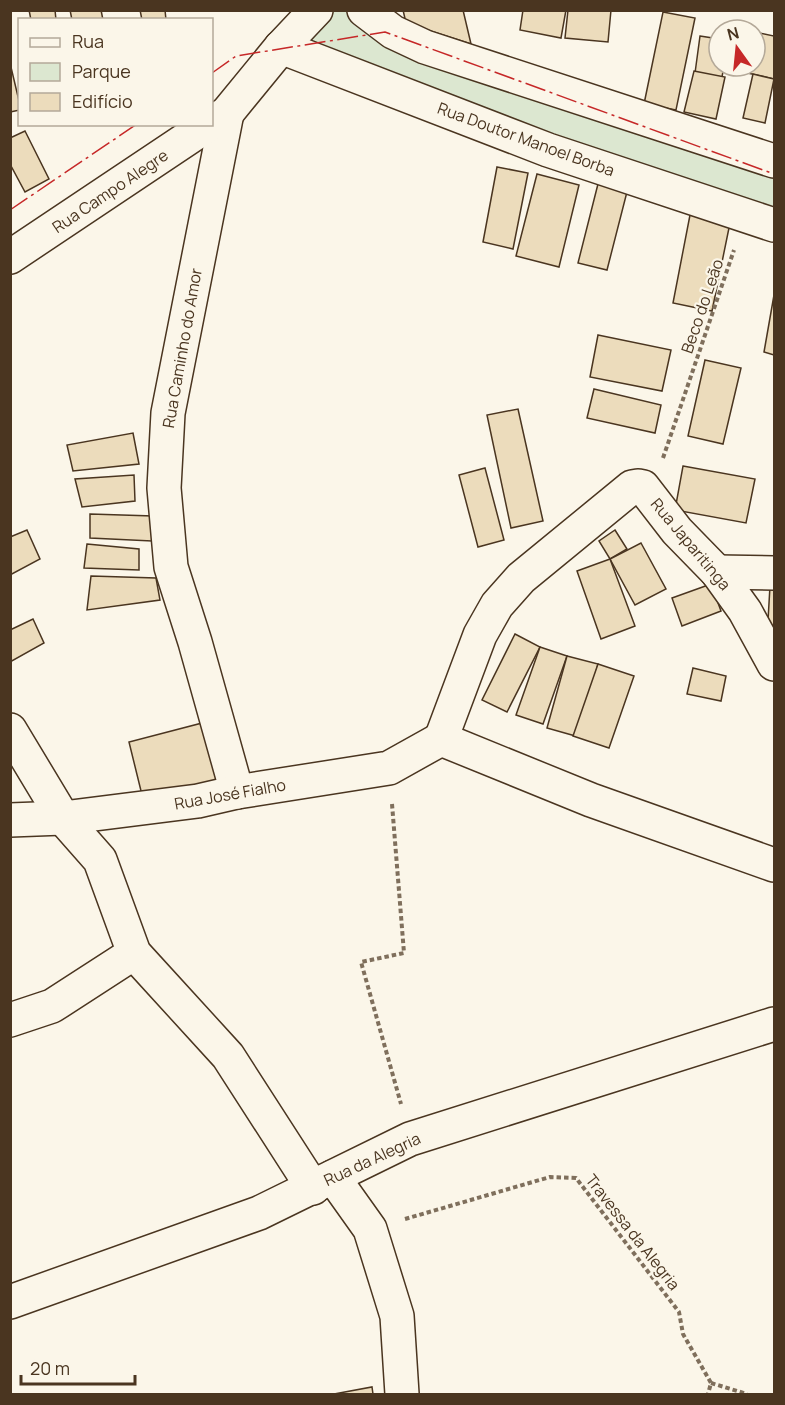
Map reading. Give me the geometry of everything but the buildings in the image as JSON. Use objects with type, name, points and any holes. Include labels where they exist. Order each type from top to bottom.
[{"type":"street","name":"Rua Campo Alegre","points":[[216,120],[316,10]]},
{"type":"street","points":[[364,10],[393,32],[425,47],[774,161]]},
{"type":"street","name":"Rua Doutor Manoel Borba","points":[[281,46],[548,150],[760,220]]},
{"type":"street","name":"Rua Caminho do Amor","points":[[216,120],[168,413],[164,488],[171,567],[195,642],[237,792]]},
{"type":"street","name":"Rua Campo Alegre","points":[[10,257],[207,126]]},
{"type":"street","points":[[647,492],[638,486],[632,487],[521,578],[497,605],[480,635],[441,739],[591,800],[774,865]]},
{"type":"street","name":"Rua Japaritinga","points":[[647,492],[677,531],[717,572],[745,611],[774,663]]},
{"type":"street","points":[[717,572],[774,573]]},
{"type":"street","points":[[10,730],[63,818],[100,860],[134,953],[228,1056],[323,1183],[370,1229],[397,1316],[402,1395]]},
{"type":"street","name":"Rua José Fialho","points":[[10,820],[63,818],[198,801],[237,792],[389,768],[441,739]]},
{"type":"street","points":[[10,1020],[52,1006],[134,953]]},
{"type":"street","name":"Rua da Alegria","points":[[10,1302],[259,1213],[410,1139],[774,1024]]},
{"type":"path","name":"Beco do Leão","points":[[647,492],[760,220]]},
{"type":"path","points":[[389,768],[404,953],[361,962],[410,1139]]},
{"type":"path","name":"Travessa da Alegria","points":[[370,1229],[550,1177],[576,1178],[679,1312],[683,1334],[711,1383]]},
{"type":"path","points":[[708,1395],[711,1383],[747,1395]]},
{"type":"green space","points":[[324,11],[371,11],[396,29],[774,150],[774,217],[289,40]]},
{"type":"power","points":[[213,72],[236,56],[385,32],[774,174]]},
{"type":"power","points":[[10,210],[134,126]]}]
